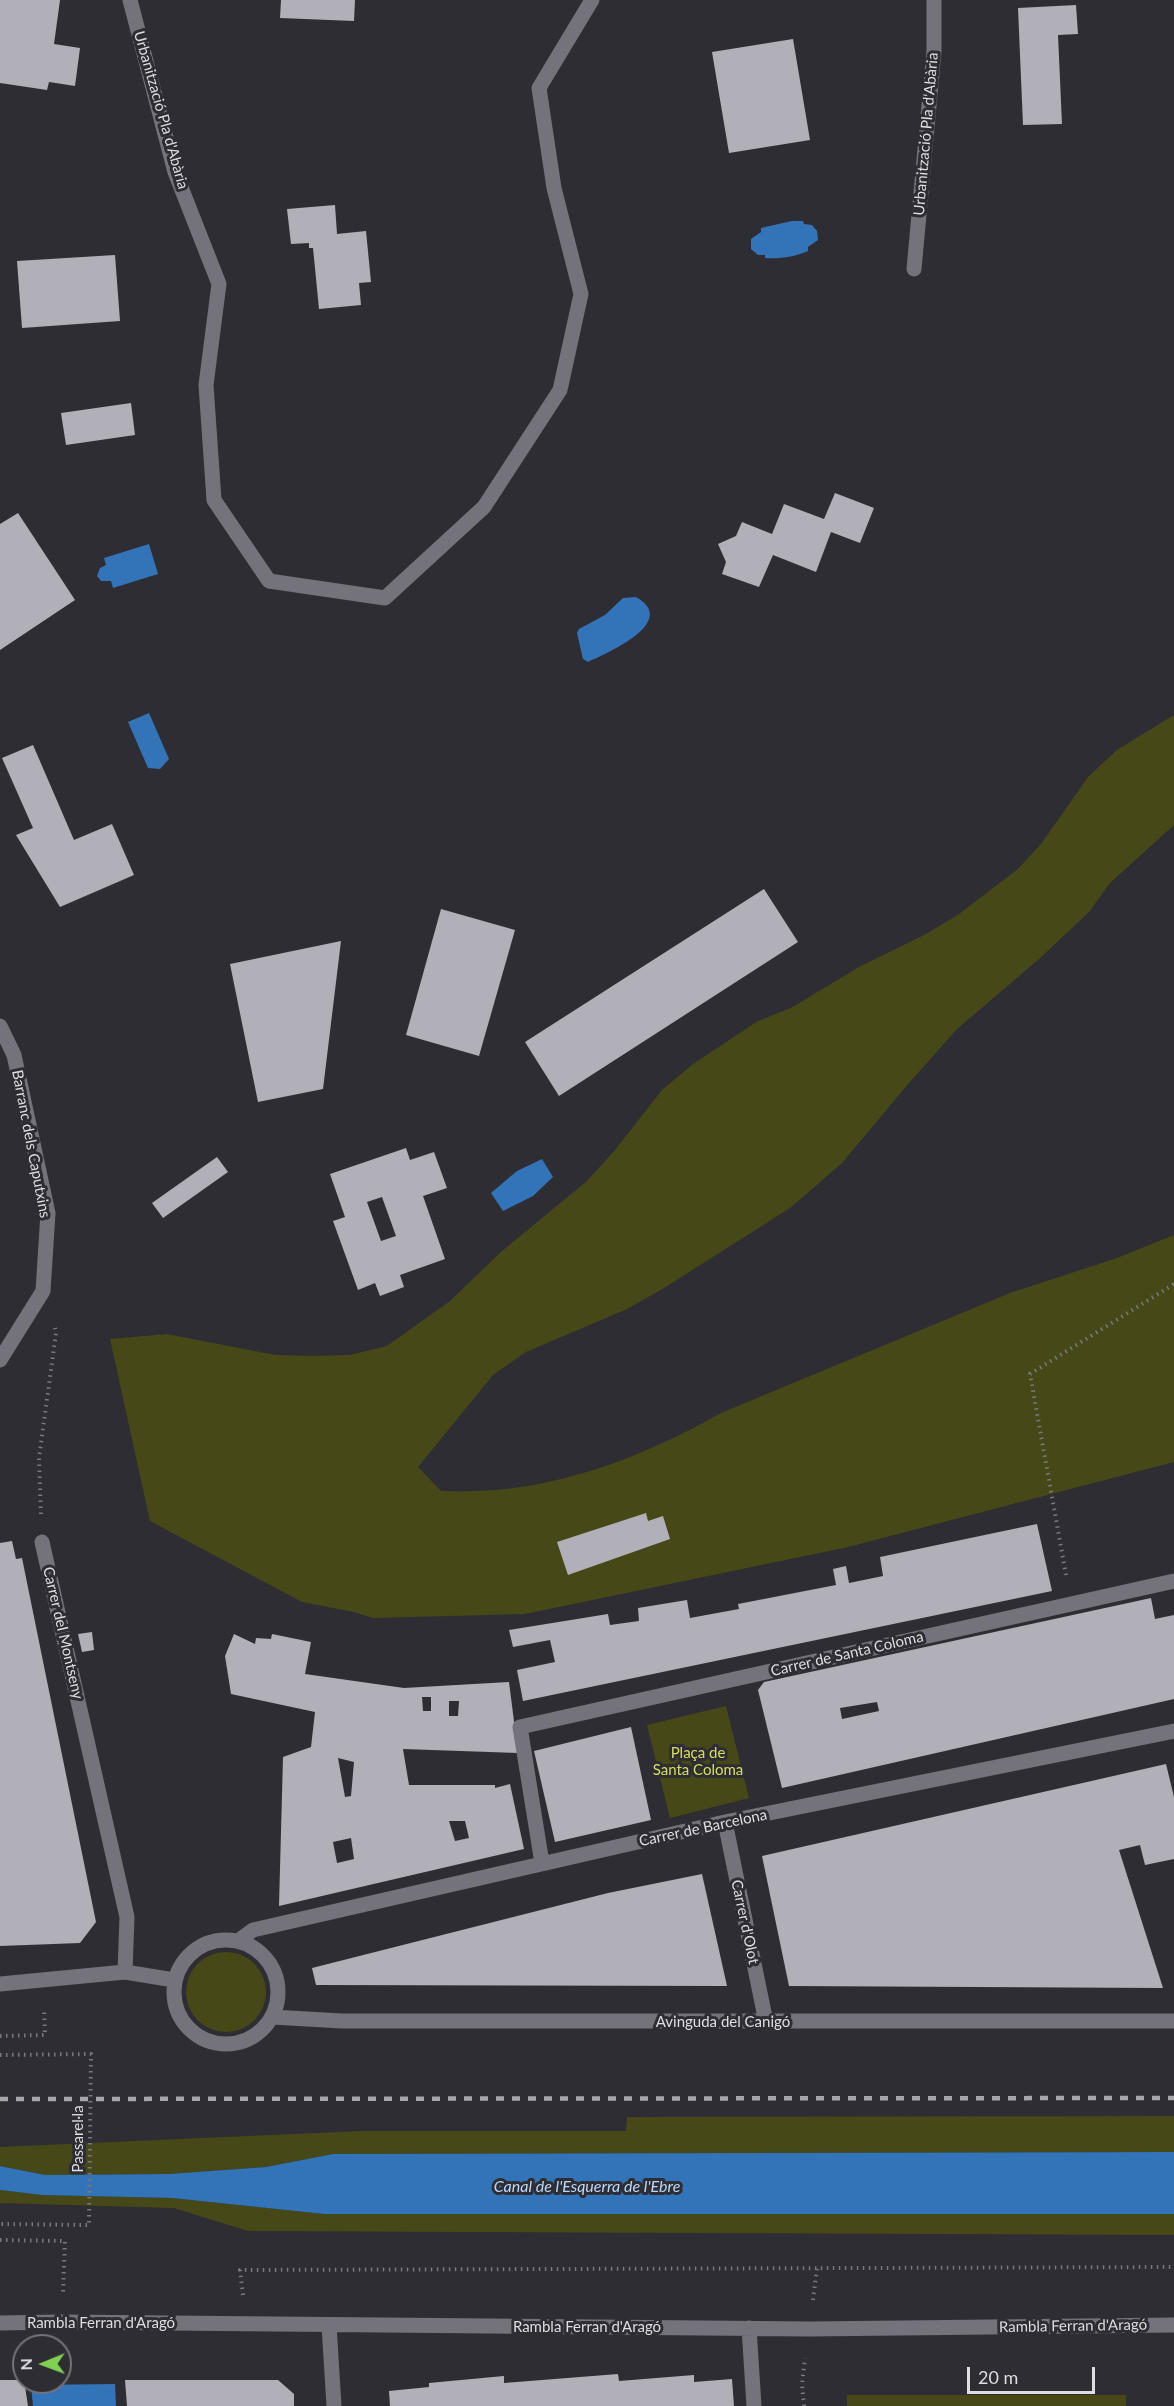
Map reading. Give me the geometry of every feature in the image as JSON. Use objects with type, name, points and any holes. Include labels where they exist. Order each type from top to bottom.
[{"type":"street","name":"Urbanització Pla d'Abària","points":[[130,0],[176,172],[219,284],[206,385],[214,500],[269,581],[386,598],[484,507],[560,390],[581,294],[554,188],[539,88],[592,0]]},
{"type":"street","name":"Urbanització Pla d'Abària","points":[[914,269],[934,51],[934,0]]},
{"type":"street","name":"Barranc dels Caputxins","points":[[0,1026],[14,1055],[48,1213],[43,1292],[0,1360]]},
{"type":"street","name":"Carrer del Montseny","points":[[42,1542],[127,1917],[125,1972]]},
{"type":"street","name":"Carrer de Santa Coloma","points":[[542,1863],[520,1727],[1174,1581]]},
{"type":"street","name":"Carrer de Barcelona","points":[[238,1941],[253,1930],[542,1863],[725,1822],[1174,1731]]},
{"type":"street","name":"Carrer d'Olot","points":[[725,1822],[766,2022]]},
{"type":"street","points":[[222,1940],[238,1941],[255,1949],[268,1961],[275,1974],[278,1996],[272,2017],[262,2030],[248,2040],[232,2044],[215,2044],[193,2033],[177,2013],[173,1997],[174,1980],[181,1965],[192,1952],[206,1944],[222,1940]]},
{"type":"street","points":[[0,1984],[125,1972],[174,1980]]},
{"type":"street","name":"Avinguda del Canigó","points":[[272,2017],[342,2021],[1174,2021]]},
{"type":"street","name":"Rambla Ferran d'Aragó","points":[[0,2323],[749,2328],[1174,2325]]},
{"type":"street","points":[[329,2325],[334,2406]]},
{"type":"street","points":[[749,2328],[754,2406]]},
{"type":"path","points":[[1071,1604],[1030,1374],[1174,1284]]},
{"type":"path","points":[[42,1542],[39,1458],[56,1333],[43,1292]]},
{"type":"path","points":[[0,2036],[45,2035],[42,1980]]},
{"type":"path","name":"Passarel·la","points":[[0,2055],[91,2054],[90,2225],[0,2224]]},
{"type":"path","points":[[0,2240],[65,2241],[62,2322]]},
{"type":"path","points":[[240,2270],[1174,2267]]},
{"type":"green space","points":[[1174,715],[1174,825],[1110,883],[1089,912],[1039,959],[957,1029],[842,1163],[790,1208],[664,1288],[627,1309],[526,1352],[493,1375],[418,1467],[441,1491],[515,1488],[586,1472],[655,1447],[721,1413],[1010,1293],[1117,1258],[1174,1235],[1174,1462],[848,1547],[525,1614],[373,1618],[302,1602],[150,1521],[110,1339],[167,1334],[275,1355],[312,1356],[350,1355],[387,1346],[450,1301],[502,1251],[587,1181],[615,1150],[662,1090],[693,1064],[758,1021],[791,1008],[859,967],[926,934],[959,914],[1018,869],[1041,844],[1088,777],[1117,750]]},
{"type":"green space","name":"Plaça de Santa Coloma","points":[[726,1706],[749,1798],[670,1818],[647,1725]]},
{"type":"green space","points":[[218,1952],[234,1952],[255,1963],[266,1984],[266,2000],[255,2021],[234,2032],[218,2032],[204,2026],[192,2014],[186,2000],[186,1984],[192,1970],[204,1958]]},
{"type":"green space","points":[[1174,2116],[1174,2152],[333,2154],[266,2167],[169,2174],[45,2175],[0,2166],[0,2147],[362,2131],[626,2131],[627,2117]]},
{"type":"green space","points":[[0,2190],[42,2195],[172,2198],[324,2214],[1174,2214],[1174,2235],[248,2231],[174,2208],[0,2203]]},
{"type":"green space","points":[[847,2395],[1126,2395],[1126,2406],[847,2406]]},
{"type":"water","points":[[792,221],[803,221],[804,224],[812,225],[817,231],[818,240],[808,247],[808,251],[782,258],[765,258],[765,255],[758,255],[751,249],[751,239],[761,232],[761,228]]},
{"type":"water","points":[[149,544],[158,574],[113,588],[111,581],[101,581],[97,576],[100,568],[106,565],[104,558]]},
{"type":"water","points":[[636,597],[647,607],[650,616],[645,626],[636,636],[610,652],[588,662],[583,659],[577,633],[579,629],[605,615],[623,598]]},
{"type":"water","points":[[149,713],[169,759],[160,769],[148,768],[128,722]]},
{"type":"water","points":[[542,1159],[553,1177],[533,1196],[503,1211],[491,1193],[517,1171]]},
{"type":"water","name":"Canal de l'Esquerra de l'Ebre","points":[[1174,2152],[1174,2214],[324,2214],[172,2198],[42,2195],[0,2190],[0,2166],[45,2175],[169,2174],[266,2167],[333,2154]]},
{"type":"water","points":[[115,2384],[116,2406],[33,2406],[32,2394],[72,2394],[72,2385]]},
{"type":"building","points":[[0,0],[60,0],[54,44],[80,48],[75,86],[49,82],[47,90],[0,83]]},
{"type":"building","points":[[281,0],[355,0],[354,21],[280,18]]},
{"type":"building","points":[[1076,5],[1078,34],[1058,35],[1062,124],[1023,125],[1018,8]]},
{"type":"building","points":[[793,39],[810,140],[729,153],[712,52]]},
{"type":"building","points":[[335,205],[337,234],[366,231],[371,282],[359,283],[361,305],[319,309],[313,248],[309,248],[309,243],[291,244],[287,209]]},
{"type":"building","points":[[115,255],[120,321],[22,328],[17,261]]},
{"type":"building","points":[[131,403],[135,435],[66,445],[61,413]]},
{"type":"building","points":[[835,493],[874,508],[860,543],[831,532],[816,572],[773,555],[759,587],[722,574],[726,562],[718,544],[736,536],[742,522],[772,534],[784,504],[824,519]]},
{"type":"building","points":[[18,513],[75,600],[0,650],[0,524]]},
{"type":"building","points":[[33,745],[74,840],[112,824],[134,875],[60,907],[16,835],[33,828],[2,758]]},
{"type":"building","points":[[764,889],[798,942],[559,1096],[525,1042]]},
{"type":"building","points":[[441,909],[515,930],[479,1056],[406,1035]]},
{"type":"building","points":[[341,941],[323,1089],[258,1102],[230,964]]},
{"type":"building","points":[[406,1148],[410,1160],[434,1152],[447,1188],[423,1196],[445,1259],[400,1275],[404,1287],[380,1296],[375,1283],[358,1290],[333,1221],[345,1217],[330,1174]],"holes":[[[382,1197],[396,1236],[381,1241],[367,1202]]]},
{"type":"building","points":[[217,1157],[228,1172],[163,1218],[152,1203]]},
{"type":"building","points":[[646,1513],[648,1521],[663,1516],[670,1539],[568,1575],[557,1542]]},
{"type":"building","points":[[1037,1524],[1052,1591],[523,1701],[517,1670],[555,1662],[550,1640],[513,1647],[509,1630],[608,1614],[610,1625],[639,1621],[638,1608],[687,1600],[690,1618],[739,1609],[738,1604],[836,1585],[833,1569],[846,1566],[849,1583],[883,1576],[880,1557]]},
{"type":"building","points":[[12,1541],[16,1559],[22,1558],[96,1922],[80,1943],[0,1946],[0,1543]]},
{"type":"building","points":[[1151,1598],[1155,1619],[1174,1615],[1174,1699],[782,1788],[758,1690],[764,1682]],"holes":[[[877,1702],[879,1711],[842,1719],[840,1708]]]},
{"type":"building","points":[[92,1632],[94,1650],[82,1652],[78,1634]]},
{"type":"building","points":[[234,1634],[255,1644],[256,1638],[271,1639],[272,1634],[311,1642],[305,1674],[404,1688],[509,1682],[518,1753],[403,1749],[409,1785],[495,1785],[495,1788],[510,1784],[524,1849],[279,1906],[283,1757],[311,1747],[315,1712],[231,1694],[225,1656]],"holes":[[[422,1697],[431,1697],[431,1711],[423,1711]],[[449,1701],[459,1701],[458,1716],[449,1716]],[[338,1758],[354,1762],[351,1796],[345,1797]],[[449,1821],[465,1821],[469,1838],[455,1841]],[[351,1838],[354,1859],[337,1863],[333,1842]]]},
{"type":"building","points":[[631,1727],[651,1820],[555,1842],[534,1751]]},
{"type":"building","points":[[1166,1764],[1174,1797],[1174,1859],[1145,1865],[1140,1845],[1119,1850],[1163,1988],[789,1986],[762,1856]]},
{"type":"building","points":[[702,1874],[727,1986],[316,1985],[312,1968],[608,1893]]},
{"type":"building","points":[[618,2374],[619,2381],[694,2375],[694,2382],[732,2379],[734,2406],[390,2406],[389,2391],[429,2387],[429,2383],[504,2376],[504,2383]]},
{"type":"building","points":[[0,2380],[12,2380],[12,2394],[26,2394],[28,2406],[0,2406]]},
{"type":"building","points":[[125,2380],[278,2380],[294,2394],[294,2406],[127,2406]]},
{"type":"railway","points":[[0,2099],[1174,2098]]}]
